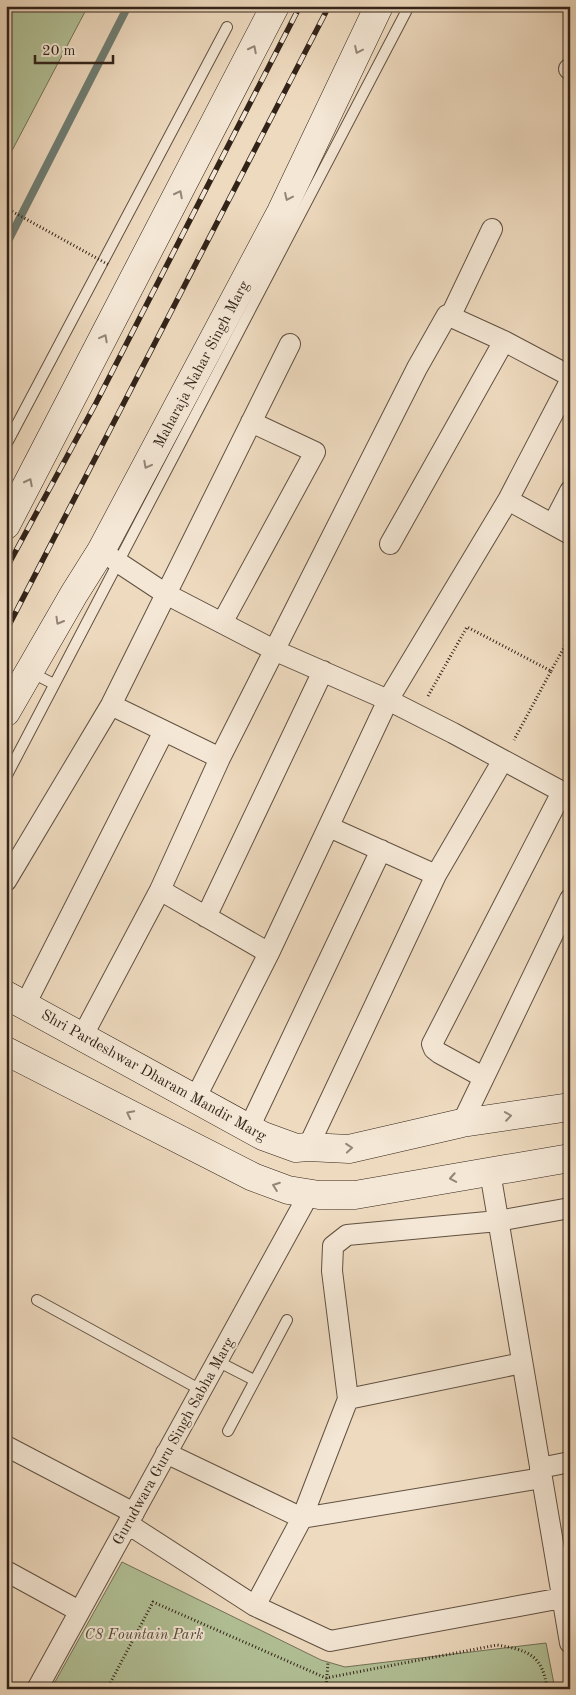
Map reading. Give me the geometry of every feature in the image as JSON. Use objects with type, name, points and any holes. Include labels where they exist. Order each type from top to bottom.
[{"type":"main road","points":[[6,525],[275,6]]},
{"type":"main road","name":"Maharaja Nahar Singh Marg","points":[[6,712],[30,672],[85,600],[110,556],[281,212],[321,153],[379,6]]},
{"type":"main road","name":"Shri Pardeshwar Dharam Mandir Marg","points":[[16,1000],[263,1136],[296,1148],[349,1149],[462,1123],[570,1107]]},
{"type":"main road","points":[[6,1051],[252,1177],[288,1190],[309,1194],[355,1195],[570,1158]]},
{"type":"street","points":[[82,1037],[160,890],[220,758],[418,368],[445,318],[451,315],[492,229]]},
{"type":"street","points":[[451,315],[570,376]]},
{"type":"street","points":[[390,544],[504,341]]},
{"type":"street","points":[[6,882],[112,705],[290,344]]},
{"type":"street","points":[[195,1099],[269,953],[388,700],[508,500],[570,381]]},
{"type":"street","points":[[222,623],[315,452],[251,422]]},
{"type":"street","points":[[508,500],[561,529],[570,491]]},
{"type":"street","points":[[110,556],[166,594],[276,651],[388,700],[454,733],[507,752],[566,794],[432,1044],[439,1053],[483,1077]]},
{"type":"street","points":[[206,917],[323,672]]},
{"type":"street","points":[[112,705],[220,758]]},
{"type":"street","points":[[16,1000],[164,731]]},
{"type":"street","points":[[308,1147],[436,875],[507,752]]},
{"type":"street","points":[[329,827],[436,875]]},
{"type":"street","points":[[249,1128],[382,850]]},
{"type":"street","points":[[160,890],[269,953]]},
{"type":"street","points":[[462,1123],[570,899]]},
{"type":"street","points":[[490,1172],[541,1473],[564,1592],[570,1643]]},
{"type":"street","name":"Gurudwara Guru Singh Sabha Marg","points":[[37,1689],[309,1194]]},
{"type":"street","points":[[255,1606],[302,1518],[348,1399],[332,1271],[333,1246],[347,1235],[498,1221],[570,1208]]},
{"type":"street","points":[[348,1399],[522,1363]]},
{"type":"street","points":[[6,1446],[131,1518],[255,1606],[330,1641],[564,1592]]},
{"type":"street","points":[[166,1453],[302,1518],[541,1473],[570,1462]]},
{"type":"street","points":[[6,1571],[80,1611]]},
{"type":"lane","points":[[321,153],[409,6]]},
{"type":"lane","points":[[6,445],[227,27]]},
{"type":"lane","points":[[6,777],[54,684],[85,600]]},
{"type":"lane","points":[[30,672],[54,684]]},
{"type":"lane","points":[[37,1300],[201,1390]]},
{"type":"lane","points":[[228,1430],[288,1320]]},
{"type":"lane","points":[[217,1361],[254,1380]]},
{"type":"path","points":[[6,208],[109,265]]},
{"type":"path","points":[[427,698],[466,628],[551,671]]},
{"type":"path","points":[[507,752],[570,637]]},
{"type":"path","points":[[570,1386],[568,1387],[570,1397]]},
{"type":"path","points":[[107,1689],[153,1602],[326,1678],[497,1645],[521,1649],[538,1661],[545,1674],[547,1689]]},
{"type":"path","points":[[326,1678],[326,1689]]},
{"type":"green space","points":[[6,6],[88,6],[6,162]]},
{"type":"green space","name":"C8 Fountain Park","points":[[122,1562],[321,1660],[345,1667],[546,1643],[555,1689],[51,1689]]},
{"type":"waterway","points":[[6,245],[128,6]]},
{"type":"railway","points":[[6,569],[96,403],[300,6]]},
{"type":"railway","points":[[6,631],[329,6]]}]
